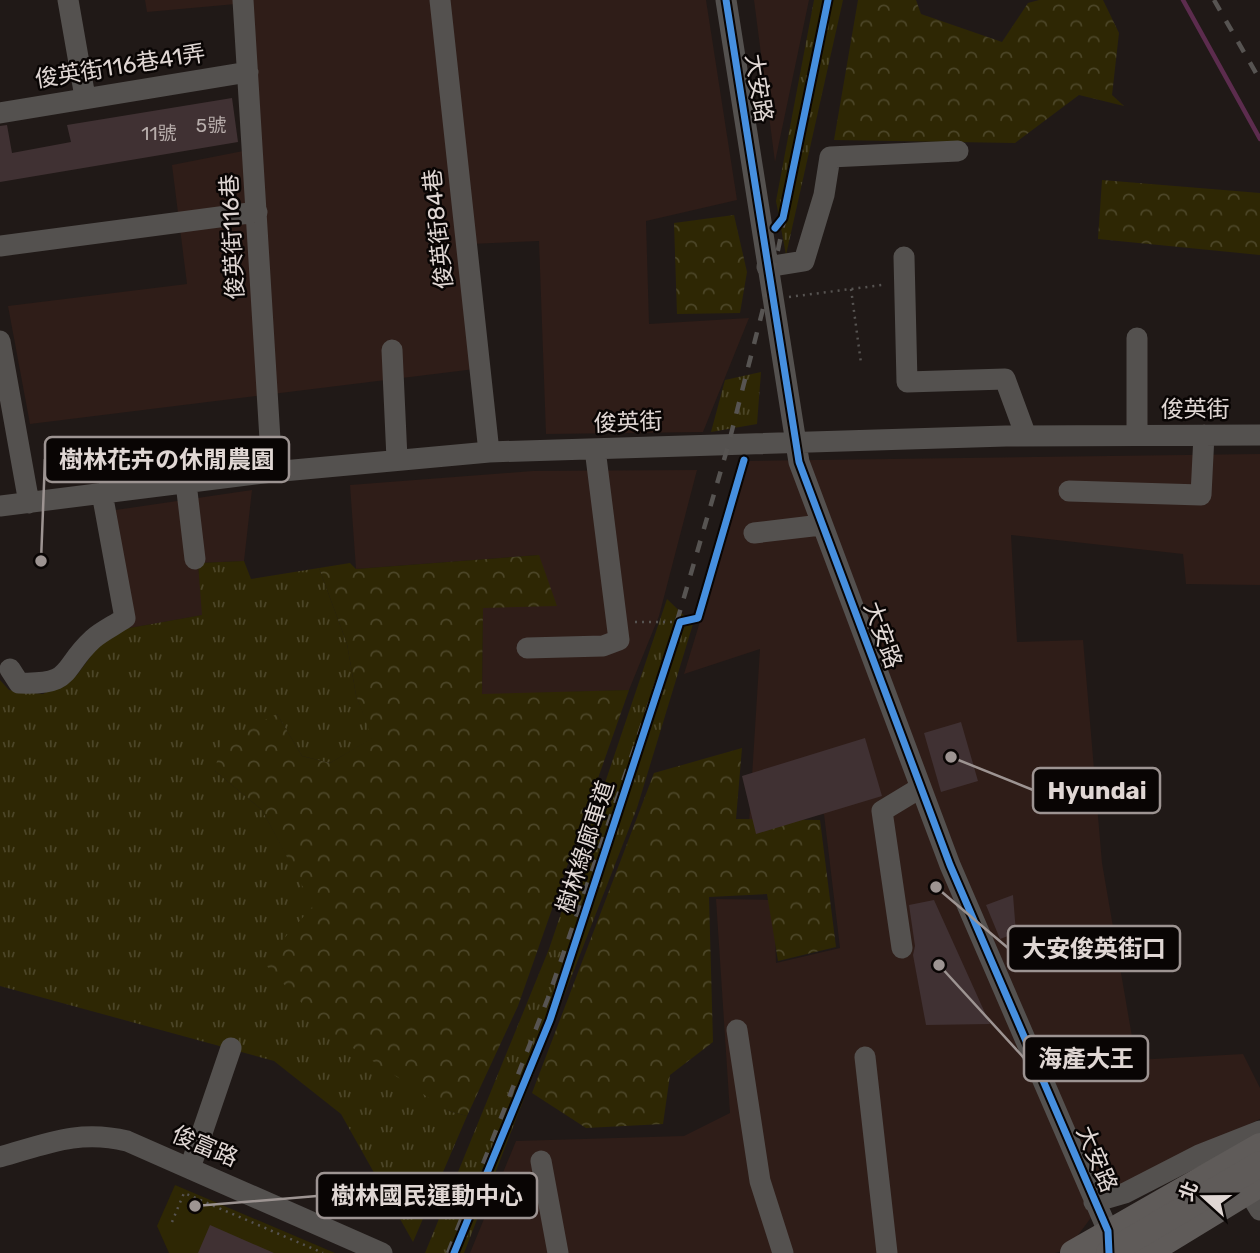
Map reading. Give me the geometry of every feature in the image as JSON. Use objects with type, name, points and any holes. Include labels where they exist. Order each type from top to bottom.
[{"type":"main road","points":[[1109,1246],[1188,1187],[1260,1146]]},
{"type":"main road","points":[[1073,1253],[1109,1246],[1260,1164]]},
{"type":"main road","points":[[1147,1253],[1257,1193]]},
{"type":"street","points":[[68,0],[85,97]]},
{"type":"street","name":"俊英街116巷","points":[[243,0],[272,472]]},
{"type":"street","name":"俊英街84巷","points":[[440,0],[489,452]]},
{"type":"street","name":"大安路","points":[[726,0],[799,462],[920,788],[1094,1202],[1109,1246],[1134,1253]]},
{"type":"street","name":"俊英街116巷41弄","points":[[0,113],[248,72]]},
{"type":"street","points":[[767,267],[804,261],[824,195],[830,157],[958,151]]},
{"type":"street","points":[[0,246],[257,212]]},
{"type":"street","points":[[904,257],[907,382],[1005,379],[1026,436]]},
{"type":"street","points":[[1137,338],[1137,435]]},
{"type":"street","points":[[0,341],[29,503]]},
{"type":"street","points":[[393,350],[397,459]]},
{"type":"street","points":[[1069,491],[1201,495],[1204,435]]},
{"type":"street","name":"俊英街","points":[[0,506],[272,472],[489,452],[1026,436],[1260,435]]},
{"type":"street","points":[[527,648],[603,646],[619,640],[595,449]]},
{"type":"street","points":[[186,483],[195,559]]},
{"type":"street","points":[[9,669],[19,683],[48,684],[71,668],[93,639],[125,618],[102,494]]},
{"type":"street","points":[[754,533],[821,525]]},
{"type":"street","points":[[902,948],[882,811],[920,788]]},
{"type":"street","points":[[737,1030],[760,1181],[783,1253]]},
{"type":"street","points":[[190,1168],[231,1048]]},
{"type":"street","points":[[865,1057],[887,1253]]},
{"type":"street","points":[[1094,1202],[1125,1193],[1199,1156],[1260,1133]]},
{"type":"street","points":[[1188,1187],[1260,1133]]},
{"type":"street","name":"俊富路","points":[[0,1157],[79,1135],[102,1134],[127,1141],[382,1253]]},
{"type":"street","points":[[541,1161],[558,1253]]},
{"type":"path","points":[[772,301],[882,285]]},
{"type":"path","points":[[851,289],[861,363]]},
{"type":"path","points":[[618,622],[689,620]]},
{"type":"path","points":[[676,632],[680,622]]},
{"type":"path","points":[[172,1222],[184,1193],[323,1253]]},
{"type":"shaded area","points":[[145,0],[436,0],[475,369],[30,424],[8,306],[187,284],[172,165],[259,148],[247,3],[147,12]]},
{"type":"shaded area","points":[[447,0],[706,0],[737,200],[646,221],[649,324],[749,318],[703,432],[546,434],[539,241],[470,244]]},
{"type":"shaded area","points":[[754,0],[809,0],[775,162]]},
{"type":"shaded area","points":[[1260,454],[1260,585],[1186,584],[1183,554],[1011,535],[1017,642],[1083,640],[1102,863],[1136,1060],[1243,1054],[1260,1088],[1260,1119],[1110,1192],[1067,1250],[1055,1253],[470,1253],[516,1141],[684,1136],[730,1113],[716,899],[774,900],[776,963],[840,948],[824,814],[749,825],[760,649],[684,674],[749,461]]},
{"type":"shaded area","points":[[697,470],[659,616],[629,690],[482,695],[483,608],[539,555],[356,569],[350,485],[533,471]]},
{"type":"shaded area","points":[[252,490],[244,561],[198,563],[203,615],[124,629],[109,511]]},
{"type":"green space","points":[[814,0],[843,0],[786,255],[776,201]]},
{"type":"green space","points":[[858,0],[916,0],[921,14],[1002,42],[1028,3],[1039,0],[1103,0],[1119,33],[1112,95],[1124,106],[1079,95],[1015,143],[834,140]]},
{"type":"green space","points":[[1102,180],[1260,193],[1260,255],[1098,239]]},
{"type":"green space","points":[[734,215],[747,272],[740,313],[677,314],[674,223]]},
{"type":"green space","points":[[761,372],[757,424],[711,432],[725,380]]},
{"type":"green space","points":[[539,555],[557,606],[483,608],[482,694],[629,690],[518,1006],[467,1116],[449,1111],[330,1033],[263,962],[313,906],[262,810],[215,771],[221,741],[277,714],[302,756],[330,763],[372,738],[356,695],[347,644],[319,568],[350,563],[356,569]]},
{"type":"green space","points":[[244,561],[251,579],[319,568],[347,644],[356,695],[373,738],[330,763],[302,756],[277,714],[215,771],[262,810],[314,906],[264,962],[449,1111],[467,1116],[413,1242],[341,1114],[274,1061],[0,986],[0,680],[9,690],[43,694],[77,675],[99,645],[124,629],[202,615],[198,563]]},
{"type":"green space","points":[[667,599],[693,624],[637,808],[464,1253],[425,1253],[549,949]]},
{"type":"green space","points":[[742,748],[736,819],[820,820],[836,947],[778,961],[767,894],[709,897],[713,1042],[670,1075],[663,1124],[586,1128],[532,1093],[654,773]]},
{"type":"green space","points":[[175,1185],[335,1253],[169,1253],[157,1226]]},
{"type":"building","points":[[232,98],[238,142],[0,182],[0,126],[7,125],[12,153],[71,142],[67,125]]},
{"type":"building","points":[[961,722],[978,781],[941,792],[924,733]]},
{"type":"building","points":[[865,738],[882,796],[756,834],[742,776]]},
{"type":"building","points":[[1013,895],[1016,933],[1000,939],[986,905]]},
{"type":"building","points":[[934,900],[990,1024],[926,1025],[913,955],[915,946],[909,905]]},
{"type":"building","points":[[210,1225],[274,1253],[198,1253]]},
{"type":"waterway","points":[[1183,0],[1260,139]]},
{"type":"railway","points":[[448,1253],[548,998],[671,642],[728,446],[778,250],[829,0]]},
{"type":"railway","points":[[1214,0],[1260,80]]},
{"type":"cycle path","points":[[726,0],[799,462],[950,865],[1108,1231],[1109,1253]]},
{"type":"cycle path","points":[[775,228],[783,218],[828,0]]},
{"type":"cycle path","name":"樹林綠廊車道","points":[[454,1253],[550,1020],[680,622],[698,618],[744,460]]},
{"type":"place","name":"樹林花卉の休閒農園","points":[[41,561]]},
{"type":"place","name":"Hyundai","points":[[951,757]]},
{"type":"place","name":"大安俊英街口","points":[[936,887]]},
{"type":"place","name":"海產大王","points":[[939,965]]},
{"type":"place","name":"樹林國民運動中心","points":[[195,1206]]}]
